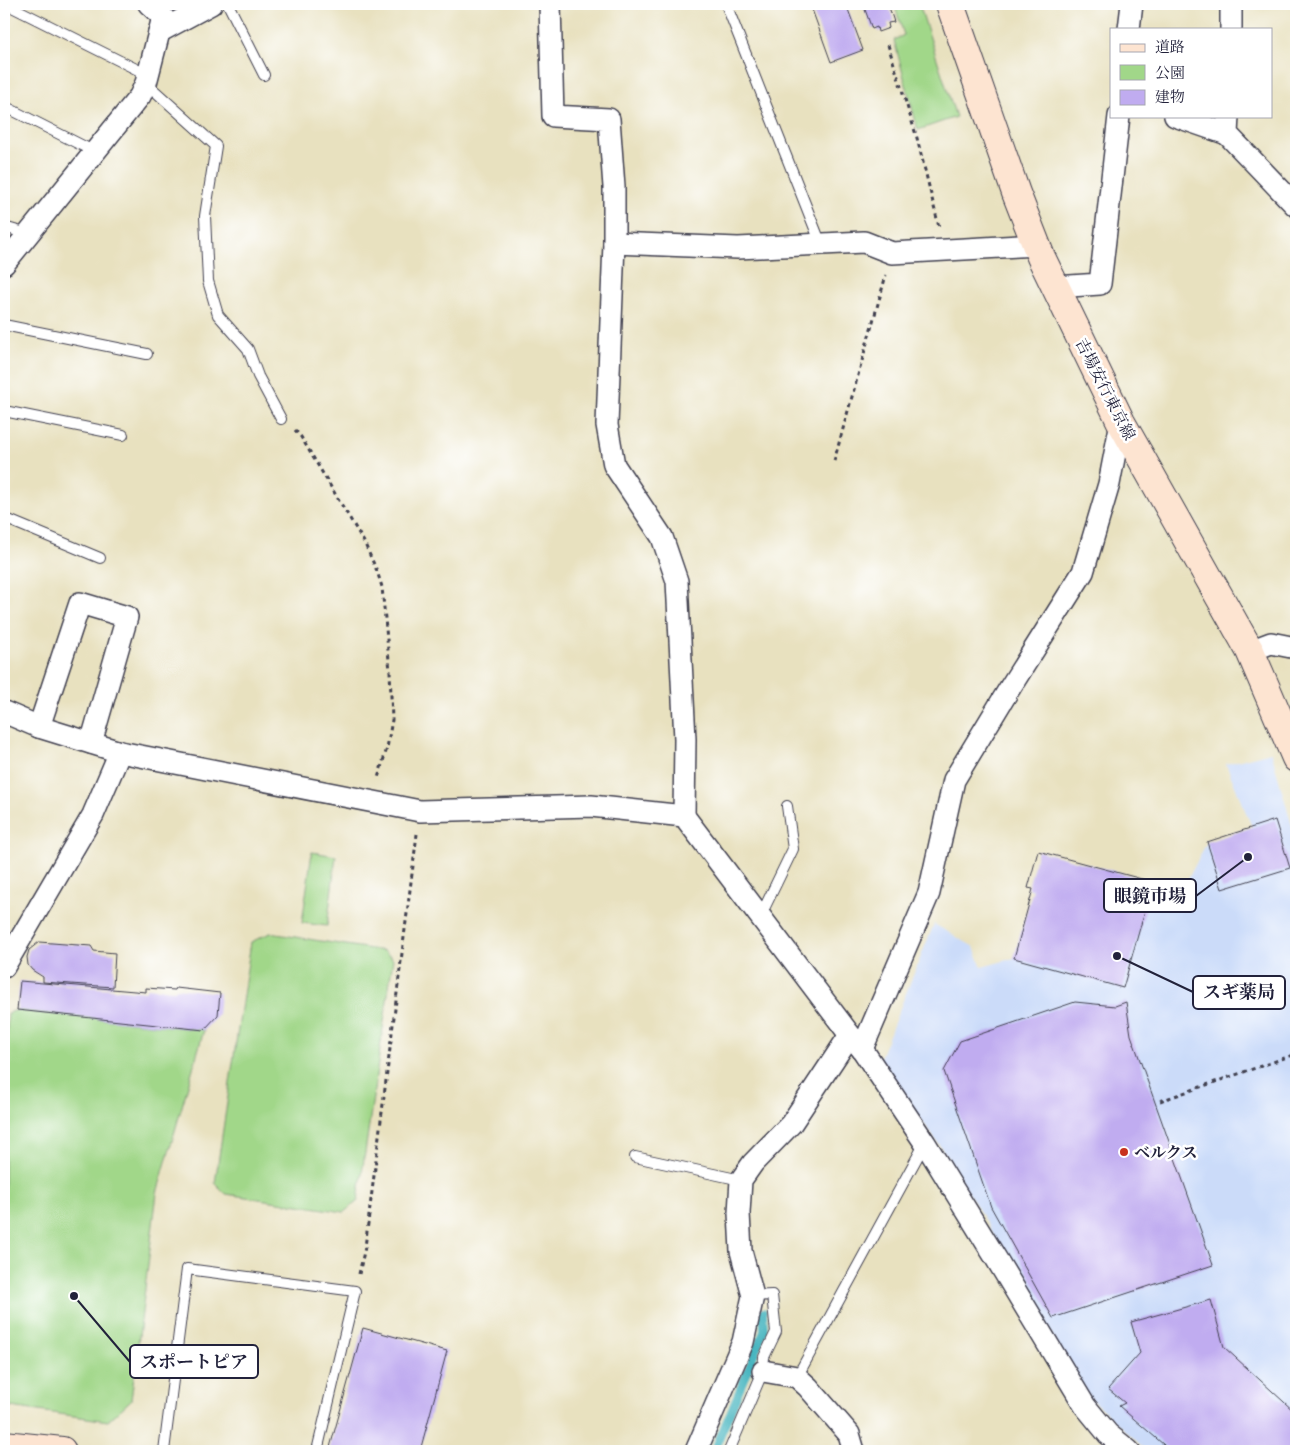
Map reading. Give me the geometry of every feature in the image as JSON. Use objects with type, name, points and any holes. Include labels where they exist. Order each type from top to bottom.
[{"type":"main road","name":"吉場安行東京線","points":[[950,4],[1016,193],[1055,287],[1121,422],[1250,650],[1296,758]]},
{"type":"main road","points":[[4,1444],[62,1451]]},
{"type":"street","points":[[4,264],[140,96],[147,79],[163,17],[149,4]]},
{"type":"street","points":[[159,32],[211,4]]},
{"type":"street","points":[[550,4],[553,116],[609,119],[614,187],[614,243],[607,425],[614,465],[662,537],[677,580],[685,739],[684,816],[856,1042],[925,1143],[998,1260],[1085,1406],[1103,1443],[1129,1451]]},
{"type":"street","points":[[1129,28],[1132,4]]},
{"type":"street","points":[[1231,4],[1231,28]]},
{"type":"street","points":[[1055,287],[1100,284],[1119,118]]},
{"type":"street","points":[[1187,118],[1228,125],[1296,206]]},
{"type":"street","points":[[614,243],[738,248],[864,242],[892,253],[1036,245]]},
{"type":"street","points":[[696,1451],[743,1342],[753,1296],[741,1251],[741,1180],[753,1163],[791,1124],[856,1042],[929,893],[954,780],[1083,572],[1109,484],[1121,422]]},
{"type":"street","points":[[39,727],[80,603],[99,608],[127,617],[91,743]]},
{"type":"street","points":[[1250,650],[1271,644],[1296,648]]},
{"type":"street","points":[[4,712],[39,727],[120,752],[420,811],[591,806],[684,816]]},
{"type":"street","points":[[4,967],[92,815],[120,752]]},
{"type":"street","points":[[763,1371],[797,1377],[849,1434],[854,1451]]},
{"type":"lane","points":[[6,4],[147,79],[216,146],[205,216],[208,281],[218,315],[248,349],[258,376],[280,419]]},
{"type":"lane","points":[[228,4],[264,75]]},
{"type":"lane","points":[[726,4],[821,244]]},
{"type":"lane","points":[[4,106],[95,152]]},
{"type":"lane","points":[[4,227],[28,234]]},
{"type":"lane","points":[[4,325],[147,354]]},
{"type":"lane","points":[[4,411],[123,435]]},
{"type":"lane","points":[[4,518],[100,558]]},
{"type":"lane","points":[[760,917],[793,849],[788,806]]},
{"type":"lane","points":[[797,1377],[925,1143]]},
{"type":"lane","points":[[635,1157],[741,1180]]},
{"type":"lane","points":[[164,1451],[187,1269],[355,1291],[317,1451]]},
{"type":"lane","points":[[729,1451],[763,1371],[764,1357],[776,1332],[772,1295],[753,1296]]},
{"type":"path","points":[[888,44],[917,138],[941,232]]},
{"type":"path","points":[[834,461],[892,253]]},
{"type":"path","points":[[280,419],[290,425],[301,437],[364,542],[382,587],[390,671],[392,720],[387,748],[372,801]]},
{"type":"path","points":[[355,1291],[365,1247],[420,811]]},
{"type":"path","points":[[1160,1101],[1296,1054]]},
{"type":"shaded area","points":[[1271,752],[1296,840],[1296,1451],[1147,1451],[1087,1395],[947,1156],[879,1060],[934,924],[974,947],[982,967],[1014,958],[1033,890],[1028,888],[1038,851],[1171,886],[1188,879],[1207,842],[1252,827],[1226,764]]},
{"type":"green space","points":[[894,4],[919,4],[956,117],[918,130],[894,40],[904,35]]},
{"type":"green space","points":[[312,852],[336,856],[327,926],[302,923]]},
{"type":"green space","points":[[270,933],[384,951],[393,959],[358,1201],[344,1212],[226,1194],[215,1183],[251,942]]},
{"type":"green space","points":[[17,1010],[204,1030],[157,1193],[131,1400],[108,1421],[4,1406],[4,1080],[8,1013]]},
{"type":"building","points":[[810,4],[846,4],[863,50],[831,62]]},
{"type":"building","points":[[863,4],[888,4],[894,22],[888,23],[889,28],[878,32],[877,27],[872,29]]},
{"type":"building","points":[[1275,820],[1290,868],[1222,889],[1207,842]]},
{"type":"building","points":[[1038,851],[1153,882],[1123,988],[1014,958],[1033,889],[1028,888]]},
{"type":"building","points":[[39,942],[91,946],[94,951],[115,953],[113,987],[43,982],[43,977],[28,965],[27,957],[29,950]]},
{"type":"building","points":[[20,981],[146,992],[146,988],[175,990],[176,988],[220,993],[218,1015],[204,1030],[17,1010]]},
{"type":"building","points":[[1075,1002],[1115,1006],[1126,1002],[1131,1035],[1213,1265],[1053,1318],[991,1207],[944,1071],[960,1041]]},
{"type":"building","points":[[1211,1300],[1224,1347],[1296,1413],[1296,1451],[1171,1451],[1119,1406],[1125,1403],[1108,1389],[1140,1353],[1131,1322]]},
{"type":"building","points":[[363,1328],[447,1351],[420,1451],[329,1451]]},
{"type":"waterway","points":[[714,1451],[764,1331],[763,1312]]},
{"type":"place","name":"眼鏡市場","points":[[1248,857]]},
{"type":"place","name":"スギ薬局","points":[[1117,956]]},
{"type":"place","name":"ベルクス","points":[[1124,1152]]},
{"type":"place","name":"スポートピア","points":[[74,1296]]}]
